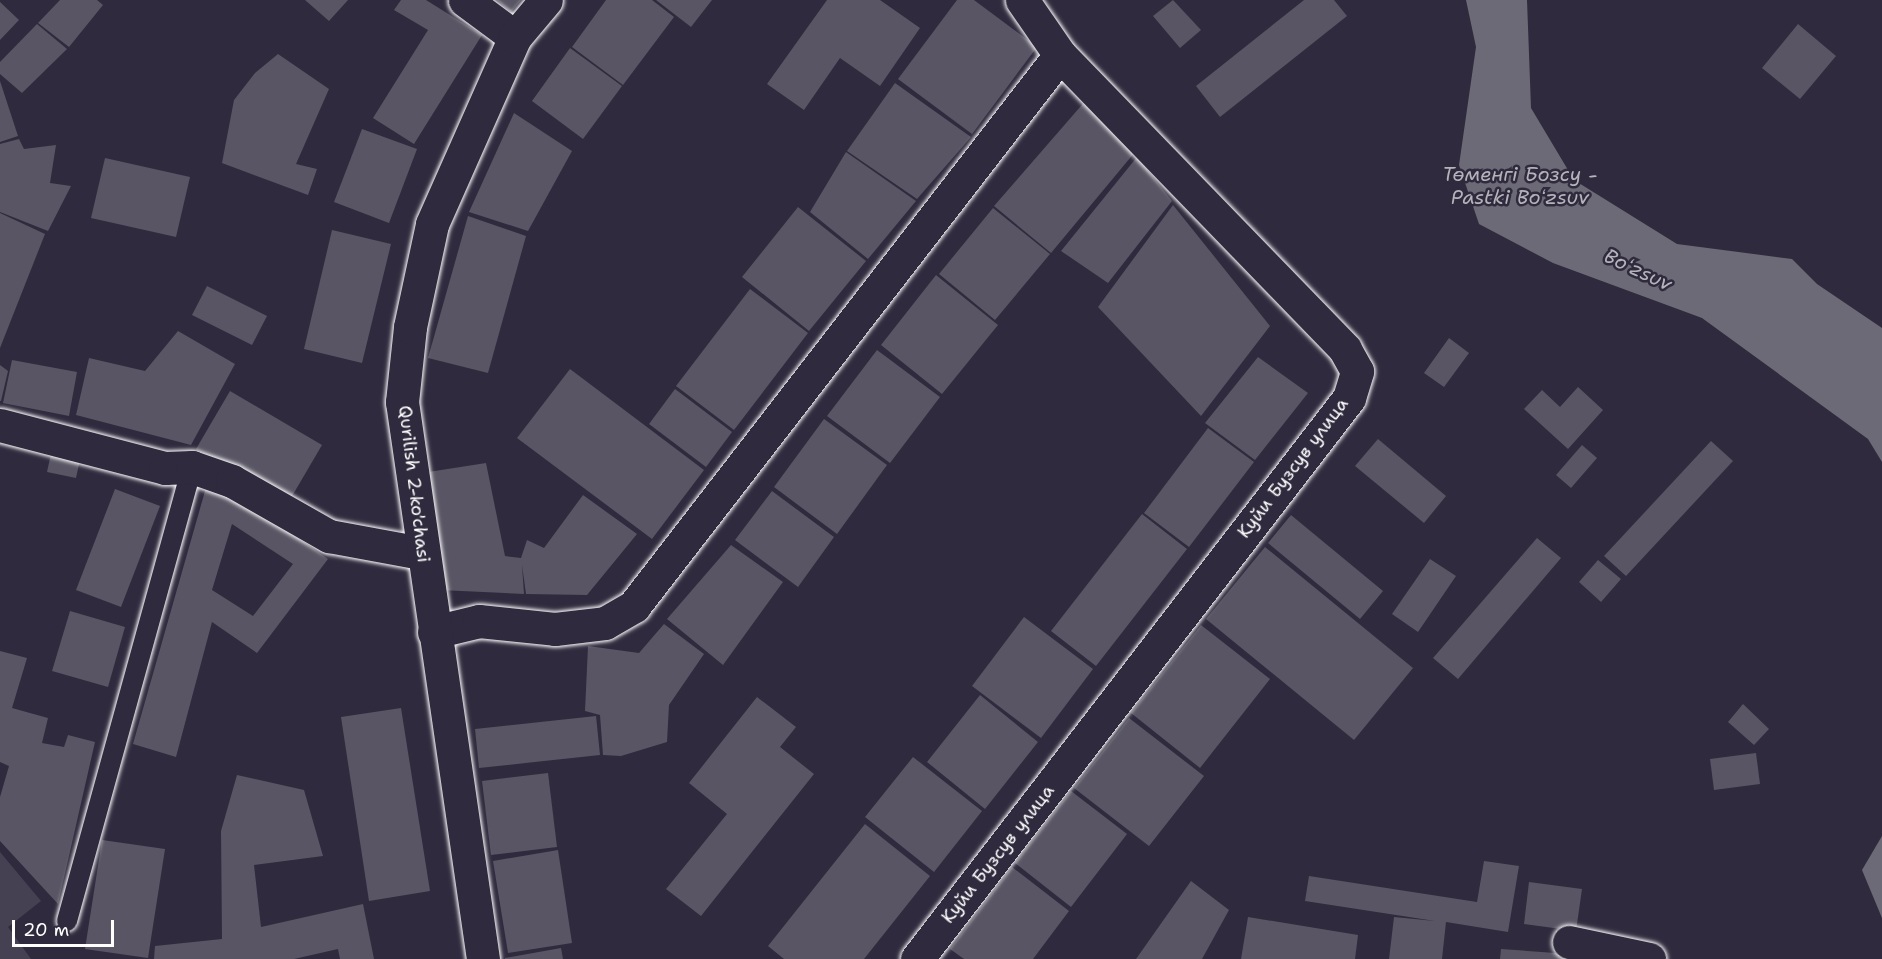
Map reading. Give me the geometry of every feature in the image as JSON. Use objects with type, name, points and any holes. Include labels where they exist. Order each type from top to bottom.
[{"type":"street","points":[[465,0],[515,37]]},
{"type":"street","name":"Qurilish 2-ko'chasi","points":[[483,959],[422,553],[402,402],[410,327],[432,224],[515,37],[546,0]]},
{"type":"street","name":"Куйи Бузсув улица","points":[[916,959],[1349,398],[1357,371],[1345,349],[1060,55],[1022,0]]},
{"type":"street","points":[[434,632],[479,621],[555,629],[605,623],[634,606],[1060,55]]},
{"type":"street","points":[[0,425],[165,468],[192,467],[232,481],[329,536],[422,553]]},
{"type":"street","points":[[1569,942],[1649,959]]},
{"type":"lane","points":[[67,921],[192,467]]},
{"type":"shaded area","points":[[0,852],[41,901],[8,927],[31,959],[0,959]]},
{"type":"water","name":"Төменгі Бозсу - Pastki Boʻzsuv","points":[[1466,0],[1527,0],[1531,108],[1574,180],[1677,244],[1792,259],[1817,284],[1882,328],[1882,462],[1868,439],[1702,318],[1553,263],[1479,224],[1459,165],[1476,47]]},
{"type":"water","points":[[1882,836],[1882,918],[1862,870]]},
{"type":"building","points":[[60,0],[97,0],[103,5],[69,47],[38,23]]},
{"type":"building","points":[[305,0],[348,0],[329,21]]},
{"type":"building","points":[[401,0],[426,0],[482,35],[414,144],[373,118],[428,30],[394,10]]},
{"type":"building","points":[[497,0],[521,0],[511,12]]},
{"type":"building","points":[[606,0],[652,0],[674,17],[623,85],[572,47]]},
{"type":"building","points":[[656,0],[712,0],[691,27]]},
{"type":"building","points":[[827,0],[880,0],[920,28],[880,86],[840,58],[804,110],[767,84]]},
{"type":"building","points":[[957,0],[974,0],[1037,47],[972,134],[898,79]]},
{"type":"building","points":[[1173,0],[1201,30],[1180,48],[1153,16]]},
{"type":"building","points":[[1304,0],[1334,0],[1347,16],[1220,117],[1196,86]]},
{"type":"building","points":[[0,2],[19,20],[0,40]]},
{"type":"building","points":[[37,24],[67,49],[22,93],[0,74],[0,62]]},
{"type":"building","points":[[1798,24],[1836,56],[1800,99],[1762,68]]},
{"type":"building","points":[[570,48],[622,86],[583,139],[532,101]]},
{"type":"building","points":[[278,54],[329,89],[296,164],[317,169],[308,195],[222,163],[234,100],[255,73]]},
{"type":"building","points":[[0,81],[18,136],[0,142]]},
{"type":"building","points":[[895,83],[971,137],[917,199],[847,151]]},
{"type":"building","points":[[1087,99],[1135,152],[1051,253],[994,206]]},
{"type":"building","points":[[514,113],[572,151],[528,231],[469,212]]},
{"type":"building","points":[[362,129],[417,149],[389,223],[334,202]]},
{"type":"building","points":[[19,139],[24,149],[56,145],[50,183],[71,186],[48,231],[0,212],[0,144]]},
{"type":"building","points":[[846,152],[916,201],[868,259],[810,212]]},
{"type":"building","points":[[1137,157],[1172,201],[1108,283],[1061,251]]},
{"type":"building","points":[[105,158],[190,177],[176,237],[91,218]]},
{"type":"building","points":[[1173,205],[1270,326],[1201,416],[1098,307]]},
{"type":"building","points":[[798,207],[866,261],[809,331],[742,277]]},
{"type":"building","points":[[993,208],[1050,254],[995,320],[939,274]]},
{"type":"building","points":[[0,213],[45,234],[0,348]]},
{"type":"building","points":[[468,216],[526,236],[488,373],[428,358]]},
{"type":"building","points":[[332,230],[391,244],[362,363],[304,349]]},
{"type":"building","points":[[936,275],[998,325],[942,394],[881,345]]},
{"type":"building","points":[[207,286],[267,316],[252,345],[192,315]]},
{"type":"building","points":[[750,289],[808,333],[734,430],[676,386]]},
{"type":"building","points":[[178,331],[235,364],[191,445],[76,415],[89,358],[145,371]]},
{"type":"building","points":[[1449,338],[1469,353],[1444,387],[1424,373]]},
{"type":"building","points":[[877,350],[940,397],[890,463],[827,416]]},
{"type":"building","points":[[1258,357],[1308,393],[1255,460],[1205,423]]},
{"type":"building","points":[[12,360],[77,372],[69,416],[3,403]]},
{"type":"building","points":[[0,365],[8,371],[1,401],[0,401]]},
{"type":"building","points":[[570,369],[704,470],[652,539],[517,438]]},
{"type":"building","points":[[1578,387],[1603,410],[1568,449],[1524,409],[1542,390],[1560,407]]},
{"type":"building","points":[[675,389],[732,432],[706,467],[649,424]]},
{"type":"building","points":[[230,391],[322,445],[288,503],[196,449]]},
{"type":"building","points":[[824,419],[887,465],[837,534],[774,487]]},
{"type":"building","points":[[1208,428],[1254,462],[1189,547],[1144,513]]},
{"type":"building","points":[[1378,439],[1446,496],[1424,523],[1355,466]]},
{"type":"building","points":[[1711,441],[1733,461],[1626,576],[1604,556]]},
{"type":"building","points":[[1582,445],[1597,458],[1571,488],[1556,475]]},
{"type":"building","points":[[52,449],[81,455],[76,478],[47,472]]},
{"type":"building","points":[[486,463],[505,556],[521,558],[527,540],[544,548],[583,495],[637,534],[587,595],[526,594],[522,565],[524,594],[440,590],[422,473]]},
{"type":"building","points":[[209,477],[328,559],[257,653],[212,622],[176,757],[133,744]],"holes":[[[232,524],[293,564],[253,616],[212,590]]]},
{"type":"building","points":[[115,489],[160,506],[121,607],[76,590]]},
{"type":"building","points":[[772,491],[834,537],[798,587],[735,540]]},
{"type":"building","points":[[1142,514],[1187,549],[1096,666],[1051,631]]},
{"type":"building","points":[[1291,515],[1383,591],[1360,619],[1268,543]]},
{"type":"building","points":[[1537,538],[1561,558],[1458,679],[1433,658]]},
{"type":"building","points":[[731,545],[783,582],[723,665],[667,619]]},
{"type":"building","points":[[1265,547],[1413,668],[1354,740],[1206,619]]},
{"type":"building","points":[[1430,559],[1456,576],[1418,632],[1392,614]]},
{"type":"building","points":[[1598,560],[1621,579],[1601,602],[1579,582]]},
{"type":"building","points":[[70,611],[125,627],[108,687],[52,671]]},
{"type":"building","points":[[1024,617],[1093,669],[1041,738],[972,686]]},
{"type":"building","points":[[664,624],[704,654],[669,705],[667,742],[621,756],[603,755],[600,715],[585,711],[588,646],[639,653]]},
{"type":"building","points":[[1201,625],[1270,679],[1200,768],[1131,713]]},
{"type":"building","points":[[0,651],[27,658],[12,708],[48,718],[42,743],[64,747],[68,735],[95,742],[58,904],[0,841],[0,797],[9,766],[0,762]]},
{"type":"building","points":[[980,695],[1038,742],[985,809],[927,762]]},
{"type":"building","points":[[757,697],[796,727],[780,747],[814,774],[701,916],[666,889],[727,814],[689,783]]},
{"type":"building","points":[[1743,704],[1769,729],[1754,745],[1728,722]]},
{"type":"building","points":[[401,708],[430,891],[369,901],[341,717]]},
{"type":"building","points":[[596,716],[600,755],[479,768],[475,729]]},
{"type":"building","points":[[1129,718],[1204,776],[1149,846],[1074,788]]},
{"type":"building","points":[[1756,753],[1760,784],[1714,790],[1710,759]]},
{"type":"building","points":[[913,757],[982,811],[934,872],[865,817]]},
{"type":"building","points":[[548,773],[557,847],[491,855],[482,781]]},
{"type":"building","points":[[237,775],[304,790],[323,856],[254,865],[261,927],[363,904],[374,959],[340,959],[338,949],[294,959],[154,959],[155,946],[222,939],[221,831]]},
{"type":"building","points":[[1071,791],[1127,834],[1071,907],[1015,863]]},
{"type":"building","points":[[865,824],[930,876],[864,959],[784,959],[768,946]]},
{"type":"building","points":[[102,840],[165,849],[148,958],[85,949]]},
{"type":"building","points":[[558,850],[572,943],[508,953],[493,861]]},
{"type":"building","points":[[1484,861],[1519,866],[1508,932],[1446,922],[1442,959],[1389,959],[1394,917],[1435,921],[1305,901],[1309,876],[1477,902]]},
{"type":"building","points":[[1012,867],[1069,911],[1033,959],[964,959],[950,949]]},
{"type":"building","points":[[1191,881],[1229,910],[1202,959],[1136,959]]},
{"type":"building","points":[[1529,882],[1582,889],[1576,931],[1524,924]]},
{"type":"building","points":[[1248,917],[1358,935],[1355,959],[1241,959]]},
{"type":"building","points":[[561,948],[563,959],[505,959],[505,958]]},
{"type":"building","points":[[1501,949],[1611,957],[1611,959],[1500,959]]},
{"type":"water label","name":"Boʻzsuv","points":[[1638,270]]}]
